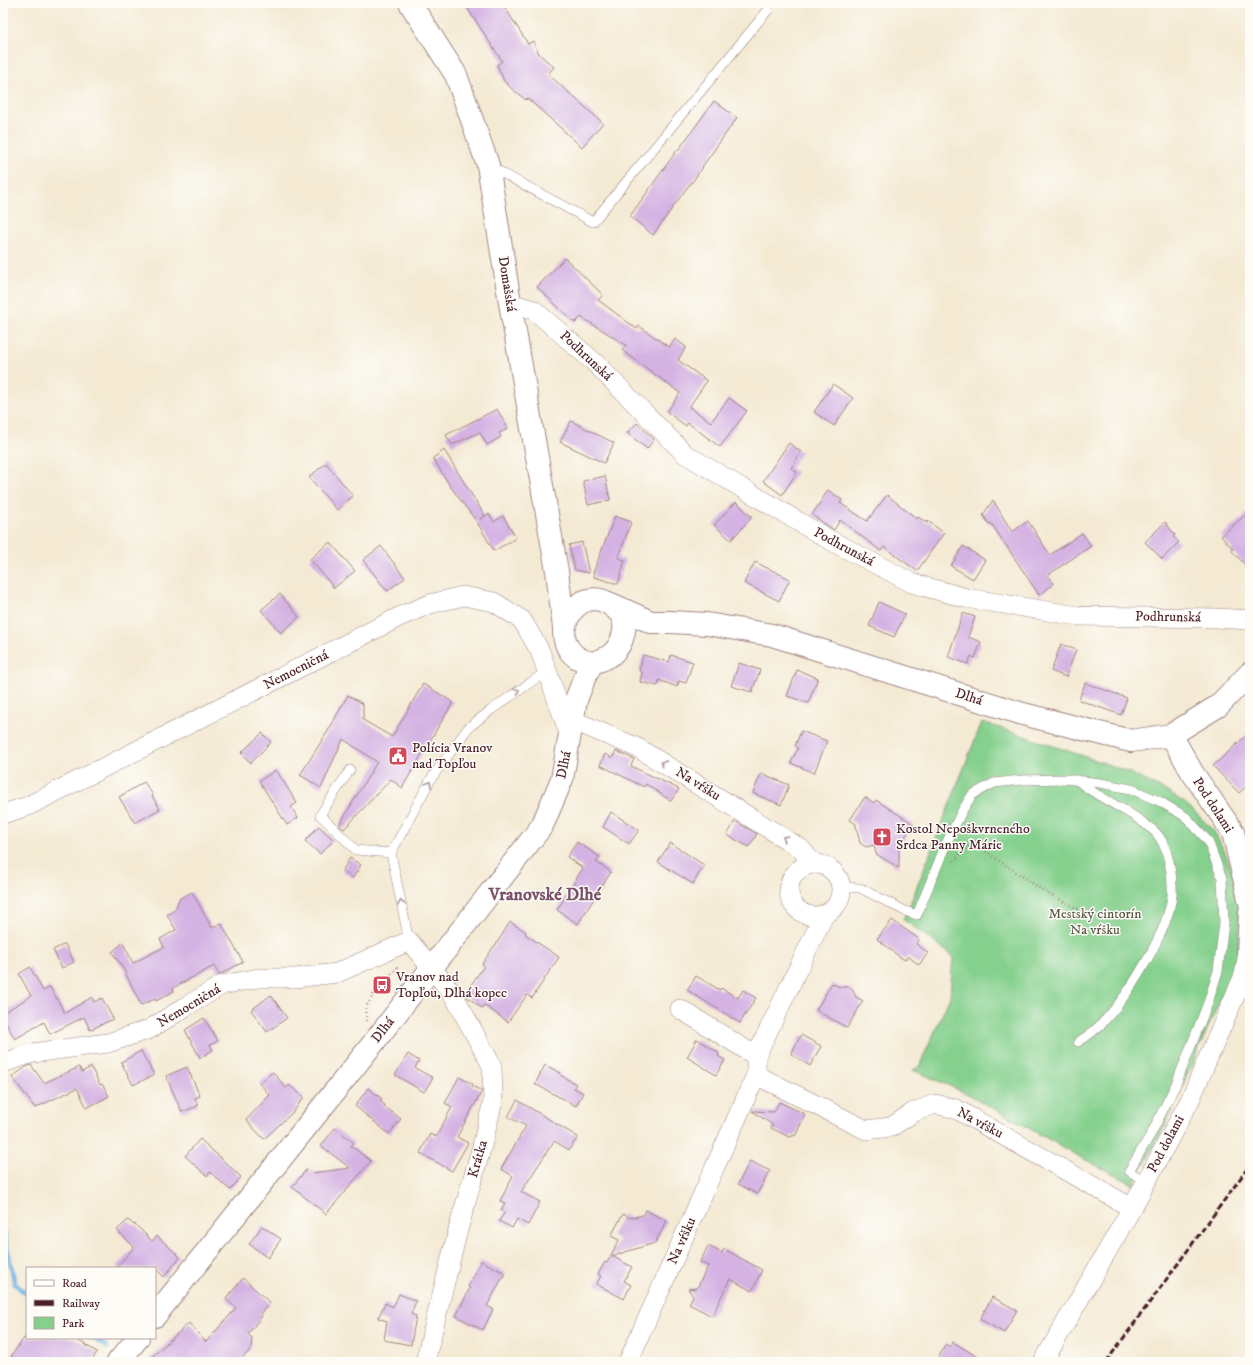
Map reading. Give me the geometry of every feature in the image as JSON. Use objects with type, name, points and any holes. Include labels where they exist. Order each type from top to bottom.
[{"type":"street","name":"Domašská","points":[[410,3],[456,75],[488,165],[510,303],[559,582],[564,628]]},
{"type":"street","name":"Podhrunská","points":[[510,303],[534,310],[540,315],[594,362],[685,454],[826,538],[912,583],[966,598],[1078,616],[1218,618],[1250,620]]},
{"type":"street","points":[[559,582],[571,594],[583,601],[605,601],[660,622]]},
{"type":"street","name":"Nemocničná","points":[[3,814],[28,806],[401,616],[430,604],[463,596],[494,602],[522,620],[540,651],[541,675],[555,690]]},
{"type":"street","points":[[573,719],[569,650],[565,640],[564,628],[567,618],[572,610],[583,601]]},
{"type":"street","points":[[611,604],[620,612],[624,623],[623,635],[619,646]]},
{"type":"street","points":[[569,650],[583,661],[592,663],[602,660],[611,655],[619,646],[636,632],[660,622]]},
{"type":"street","name":"Dlhá","points":[[660,622],[708,624],[772,635],[1023,714],[1131,741],[1171,736],[1218,706],[1250,673]]},
{"type":"street","points":[[573,719],[584,679],[592,663]]},
{"type":"street","points":[[555,690],[573,719]]},
{"type":"street","points":[[555,690],[564,704],[570,706],[573,719]]},
{"type":"street","name":"Dlhá","points":[[156,1315],[361,1059],[542,826],[562,779],[573,719]]},
{"type":"street","name":"Na vŕšku","points":[[573,719],[638,748],[800,848],[814,864]]},
{"type":"street","name":"Pod dolami","points":[[1171,736],[1192,772],[1233,832],[1250,903]]},
{"type":"street","points":[[814,864],[820,864],[831,870],[839,880],[841,887],[841,894],[835,907],[824,915],[814,917],[804,914],[796,908],[791,900],[789,890],[791,880],[796,872],[804,866],[814,864]]},
{"type":"street","name":"Pod dolami","points":[[1043,1362],[1132,1208],[1190,1100],[1244,975],[1248,953],[1250,912]]},
{"type":"street","name":"Na vŕšku","points":[[628,1362],[756,1075],[756,1056],[824,915]]},
{"type":"street","points":[[409,941],[431,968]]},
{"type":"street","name":"Nemocničná","points":[[3,1063],[33,1053],[108,1043],[150,1029],[222,985],[259,978],[295,978],[337,973],[409,941]]},
{"type":"street","name":"Krátka","points":[[425,1362],[454,1245],[493,1101],[492,1066],[453,994],[431,968]]},
{"type":"street","points":[[680,1009],[756,1056]]},
{"type":"street","name":"Na vŕšku","points":[[756,1075],[866,1130],[891,1127],[914,1112],[935,1104],[956,1109],[1132,1208]]},
{"type":"street","points":[[118,1362],[137,1339]]},
{"type":"lane","points":[[488,165],[593,222],[768,10]]},
{"type":"lane","points":[[409,941],[390,853],[431,780],[468,728],[541,675]]},
{"type":"lane","points":[[350,770],[320,816],[356,850],[390,853]]},
{"type":"lane","points":[[841,887],[860,888],[916,915],[962,811],[972,795],[994,783],[1022,780],[1065,779],[1100,783],[1131,789],[1159,801],[1186,816],[1208,841],[1222,878],[1224,923],[1218,971],[1192,1046],[1176,1084],[1152,1132],[1129,1171],[1146,1182]]},
{"type":"lane","points":[[1076,780],[1087,790],[1136,817],[1157,834],[1166,851],[1172,873],[1172,896],[1166,920],[1157,941],[1139,973],[1106,1019],[1078,1042]]},
{"type":"path","points":[[936,869],[954,861],[969,845],[982,849],[1047,893],[1082,911]]},
{"type":"path","points":[[367,1024],[366,1008],[375,992],[402,962]]},
{"type":"green space","name":"Mestský cintorín Na vŕšku","points":[[982,722],[1104,763],[1130,773],[1164,790],[1185,803],[1213,830],[1225,852],[1230,866],[1241,905],[1238,953],[1227,984],[1164,1128],[1133,1184],[1082,1158],[968,1094],[913,1070],[919,1067],[950,997],[953,956],[903,919]]},
{"type":"building","points":[[464,3],[502,3],[528,44],[533,41],[539,54],[554,67],[548,74],[603,123],[582,147],[527,98],[526,100],[504,81],[497,65],[502,61]]},
{"type":"building","points":[[714,101],[737,118],[653,235],[630,216]]},
{"type":"building","points":[[565,258],[603,295],[598,300],[637,329],[639,326],[669,347],[675,339],[686,347],[678,360],[707,381],[689,407],[711,422],[729,398],[747,411],[720,447],[688,423],[686,426],[667,412],[680,393],[622,350],[626,345],[581,317],[575,323],[537,287]]},
{"type":"building","points":[[833,384],[853,398],[834,426],[814,412]]},
{"type":"building","points":[[497,409],[508,429],[499,433],[501,437],[487,445],[480,432],[452,445],[446,435]]},
{"type":"building","points":[[571,421],[614,443],[604,463],[560,442]]},
{"type":"building","points":[[637,423],[654,439],[647,449],[627,433]]},
{"type":"building","points":[[789,443],[801,452],[791,468],[797,472],[782,495],[763,481]]},
{"type":"building","points":[[444,450],[485,516],[480,519],[489,514],[494,522],[503,516],[516,538],[494,551],[477,522],[450,486],[433,458]]},
{"type":"building","points":[[326,463],[353,496],[337,510],[309,477]]},
{"type":"building","points":[[605,476],[610,500],[588,505],[583,481]]},
{"type":"building","points":[[828,490],[842,500],[840,503],[867,521],[887,495],[917,519],[918,517],[927,523],[928,521],[944,533],[917,571],[884,547],[881,551],[840,520],[834,530],[812,515]]},
{"type":"building","points":[[993,500],[1012,532],[1028,521],[1050,555],[1082,533],[1091,546],[1048,575],[1054,584],[1039,595],[991,523],[989,524],[983,515]]},
{"type":"building","points":[[736,502],[752,517],[731,540],[714,525]]},
{"type":"building","points":[[1250,511],[1250,570],[1231,550],[1233,549],[1221,536]]},
{"type":"building","points":[[615,516],[631,522],[618,558],[625,560],[618,584],[594,577],[595,573],[593,573]]},
{"type":"building","points":[[1165,522],[1175,535],[1173,537],[1179,542],[1162,559],[1145,542]]},
{"type":"building","points":[[330,542],[355,571],[334,588],[310,559]]},
{"type":"building","points":[[582,542],[589,573],[575,570],[569,545]]},
{"type":"building","points":[[381,546],[405,578],[387,591],[363,560]]},
{"type":"building","points":[[963,546],[985,560],[973,579],[951,566]]},
{"type":"building","points":[[755,562],[790,579],[779,601],[744,583]]},
{"type":"building","points":[[280,594],[299,617],[281,633],[261,610]]},
{"type":"building","points":[[879,602],[905,614],[894,637],[869,626]]},
{"type":"building","points":[[963,613],[975,617],[968,637],[981,642],[975,658],[971,656],[968,664],[948,657]]},
{"type":"building","points":[[1061,644],[1076,650],[1066,677],[1051,671]]},
{"type":"building","points":[[643,655],[669,662],[671,655],[693,662],[686,683],[679,681],[677,687],[659,680],[658,686],[640,682],[642,672],[639,671]]},
{"type":"building","points":[[739,663],[760,670],[752,692],[731,686]]},
{"type":"building","points":[[797,670],[818,678],[808,703],[787,696]]},
{"type":"building","points":[[1085,683],[1127,698],[1121,715],[1079,700]]},
{"type":"building","name":"Polícia Vranov nad Topľou","points":[[423,684],[453,702],[402,788],[391,779],[344,829],[339,825],[377,762],[343,739],[321,788],[300,775],[328,731],[348,695],[363,704],[363,720],[392,737]]},
{"type":"building","points":[[801,731],[827,741],[814,773],[791,763],[798,748],[795,746]]},
{"type":"building","points":[[1250,732],[1250,783],[1239,793],[1213,766]]},
{"type":"building","points":[[262,733],[271,742],[251,763],[241,753]]},
{"type":"building","points":[[616,751],[634,759],[631,766],[679,789],[671,801],[646,784],[644,787],[600,765],[605,754],[612,758]]},
{"type":"building","points":[[276,770],[297,803],[291,807],[298,818],[287,825],[259,781]]},
{"type":"building","points":[[761,773],[789,785],[781,805],[753,793]]},
{"type":"building","points":[[144,782],[160,809],[135,823],[119,797]]},
{"type":"building","name":"Kostol Nepoškvrneného Srdca Panny Márie","points":[[865,797],[874,803],[876,800],[913,824],[899,847],[899,868],[876,854],[874,845],[866,847],[860,843],[856,824],[850,820]]},
{"type":"building","points":[[611,812],[639,830],[629,844],[603,827]]},
{"type":"building","points":[[735,821],[757,834],[749,847],[727,835]]},
{"type":"building","points":[[319,826],[334,840],[320,854],[305,841]]},
{"type":"building","points":[[577,842],[600,857],[596,862],[611,872],[578,924],[557,910],[583,868],[567,857]]},
{"type":"building","points":[[670,843],[704,865],[693,884],[658,862]]},
{"type":"building","points":[[350,858],[361,865],[353,878],[342,871]]},
{"type":"building","points":[[192,892],[212,928],[221,923],[243,962],[219,975],[214,966],[173,988],[174,991],[156,1001],[155,999],[141,1005],[123,968],[112,952],[123,943],[133,963],[164,947],[160,939],[176,930],[167,915],[175,910],[179,899]]},
{"type":"building","points":[[892,920],[916,937],[919,940],[916,944],[928,953],[919,965],[908,956],[905,960],[900,957],[877,939]]},
{"type":"building","points":[[510,922],[559,957],[532,998],[527,995],[508,1022],[484,1005],[482,1008],[467,997],[465,993],[484,966],[482,964]]},
{"type":"building","points":[[65,944],[74,962],[62,968],[53,950]]},
{"type":"building","points":[[30,967],[43,991],[50,987],[65,1013],[92,997],[94,1002],[102,998],[113,1019],[90,1030],[84,1017],[50,1034],[44,1022],[15,1039],[3,1018],[3,1013],[31,996],[19,974]]},
{"type":"building","points":[[696,976],[720,990],[721,988],[738,998],[743,990],[756,998],[740,1023],[687,990]]},
{"type":"building","points":[[832,983],[839,987],[848,987],[852,989],[856,997],[863,1001],[847,1028],[816,1010]]},
{"type":"building","points":[[271,995],[287,1018],[267,1032],[251,1010]]},
{"type":"building","points":[[204,1018],[218,1041],[210,1045],[213,1050],[200,1058],[185,1030]]},
{"type":"building","points":[[801,1035],[821,1046],[810,1066],[791,1054]]},
{"type":"building","points":[[697,1039],[719,1053],[718,1056],[725,1060],[716,1075],[687,1057]]},
{"type":"building","points":[[141,1051],[154,1075],[133,1085],[121,1062]]},
{"type":"building","points":[[408,1054],[419,1061],[415,1068],[433,1078],[424,1092],[395,1075]]},
{"type":"building","points":[[31,1065],[44,1083],[79,1067],[82,1072],[91,1067],[100,1085],[102,1084],[109,1096],[87,1108],[77,1088],[35,1108],[12,1077]]},
{"type":"building","points":[[545,1065],[561,1073],[560,1075],[576,1084],[574,1088],[583,1093],[576,1106],[535,1084]]},
{"type":"building","points":[[187,1067],[200,1096],[195,1098],[198,1106],[182,1112],[166,1076]]},
{"type":"building","points":[[273,1072],[286,1088],[289,1085],[304,1097],[293,1112],[264,1139],[246,1120],[270,1095],[259,1083]]},
{"type":"building","points":[[459,1077],[473,1084],[472,1086],[482,1091],[457,1137],[468,1143],[452,1171],[420,1153],[430,1134],[436,1137],[452,1107],[445,1103]]},
{"type":"building","points":[[368,1088],[382,1099],[380,1101],[385,1105],[384,1106],[401,1119],[389,1134],[355,1106]]},
{"type":"building","points":[[517,1100],[578,1137],[569,1150],[554,1141],[521,1192],[540,1202],[528,1225],[517,1219],[512,1228],[499,1221],[505,1212],[501,1210],[505,1203],[500,1201],[513,1176],[501,1169],[526,1126],[508,1117]]},
{"type":"building","points":[[779,1102],[805,1114],[796,1135],[789,1137],[771,1128],[773,1125],[752,1111],[774,1112]]},
{"type":"building","points":[[335,1128],[354,1143],[351,1146],[371,1161],[326,1214],[292,1187],[307,1169],[312,1173],[350,1168],[321,1146]]},
{"type":"building","points":[[200,1139],[241,1177],[230,1190],[210,1172],[207,1176],[185,1156]]},
{"type":"building","points":[[750,1161],[770,1171],[757,1194],[738,1184]]},
{"type":"building","points":[[645,1210],[667,1221],[655,1243],[612,1256],[632,1267],[624,1281],[631,1285],[624,1299],[596,1284],[601,1276],[598,1274],[605,1262],[607,1263],[619,1240],[611,1236],[623,1214],[630,1218],[643,1215]]},
{"type":"building","points":[[128,1220],[134,1225],[135,1224],[152,1241],[157,1236],[180,1257],[164,1277],[156,1269],[156,1267],[117,1267],[134,1247],[117,1230]]},
{"type":"building","points":[[262,1226],[281,1239],[268,1258],[249,1244]]},
{"type":"building","points":[[708,1246],[722,1253],[724,1249],[762,1270],[752,1291],[730,1279],[712,1316],[689,1304],[693,1296],[688,1289],[697,1288],[708,1266],[700,1262]]},
{"type":"building","points":[[481,1261],[505,1273],[487,1306],[493,1309],[483,1330],[456,1316]]},
{"type":"building","points":[[243,1278],[270,1303],[260,1314],[262,1316],[248,1334],[252,1338],[251,1349],[239,1362],[146,1362],[189,1323],[206,1342],[236,1308],[226,1299]]},
{"type":"building","points":[[399,1294],[416,1301],[411,1314],[416,1316],[411,1345],[384,1340],[387,1321],[378,1318],[385,1303],[393,1307]]},
{"type":"building","points":[[992,1297],[1017,1310],[1004,1333],[980,1319]]},
{"type":"building","points":[[24,1338],[76,1339],[97,1352],[91,1362],[9,1362],[13,1357],[11,1356]]},
{"type":"building","points":[[953,1342],[986,1362],[936,1362],[946,1344],[950,1347]]},
{"type":"waterway","points":[[3,1230],[15,1284],[26,1293]]},
{"type":"waterway","points":[[95,1339],[107,1347]]},
{"type":"railway","points":[[1106,1362],[1250,1165]]},
{"type":"place","name":"Polícia Vranov nad Topľou","points":[[398,756]]},
{"type":"place","name":"Kostol Nepoškvrneného Srdca Panny Márie","points":[[882,837]]},
{"type":"place","name":"Vranov nad Topľou, Dlhá kopec","points":[[382,985]]},
{"type":"district","name":"Vranovské Dlhé","points":[[545,895]]}]
